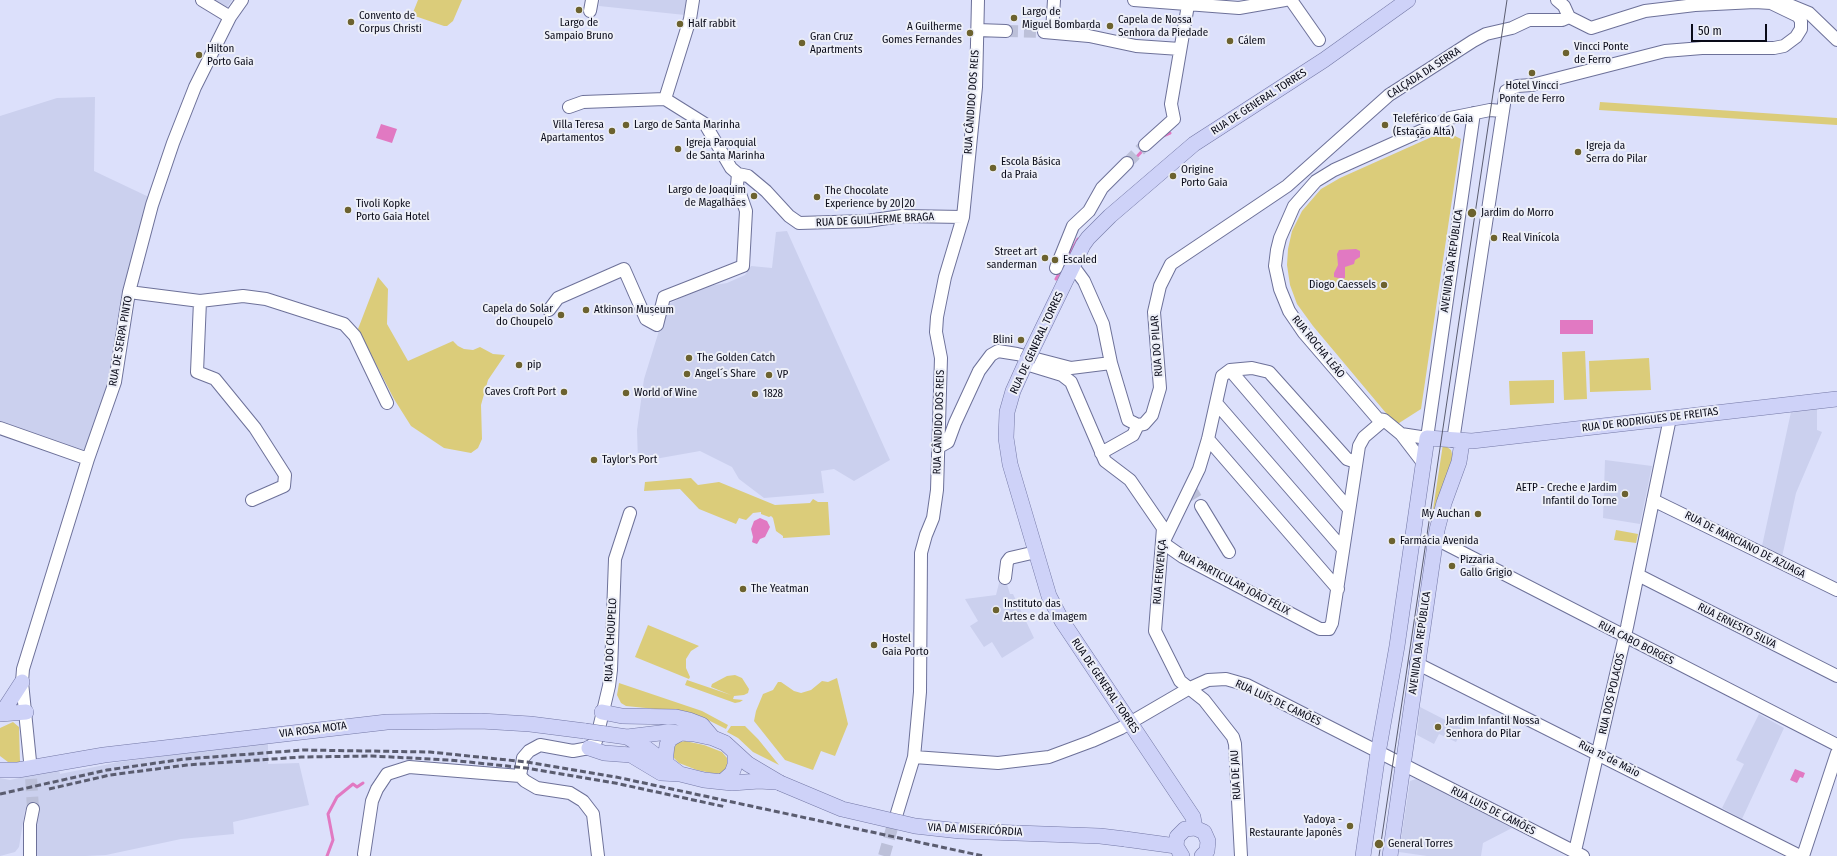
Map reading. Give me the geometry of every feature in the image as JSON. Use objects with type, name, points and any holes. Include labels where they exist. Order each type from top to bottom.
[{"type":"main road","name":"RUA DE GENERAL TORRES","points":[[1202,856],[1207,851],[1208,841],[1204,832],[1195,828],[1193,817],[1062,621],[1049,596],[1010,464],[1006,438],[1007,412],[1013,391],[1028,358],[1088,238],[1110,216],[1194,144],[1324,60],[1408,0]]},
{"type":"main road","name":"RUA DE RODRIGUES DE FREITAS","points":[[1458,441],[1837,399]]},
{"type":"main road","points":[[1427,438],[1458,441]]},
{"type":"main road","name":"AVENIDA DA REPÚBLICA","points":[[1363,856],[1378,753],[1397,646],[1427,438]]},
{"type":"main road","name":"AVENIDA DA REPÚBLICA","points":[[1390,856],[1416,663],[1436,539],[1443,506],[1459,462],[1458,441]]},
{"type":"main road","points":[[1415,527],[1436,539]]},
{"type":"main road","points":[[1,714],[22,682]]},
{"type":"main road","points":[[1,714],[26,712]]},
{"type":"main road","points":[[602,712],[622,716],[676,717],[689,720],[702,725],[714,738]]},
{"type":"main road","name":"VIA ROSA MOTA","points":[[0,770],[18,770],[104,755],[387,722],[481,720],[530,724],[627,737],[668,732],[694,734],[714,738],[725,743],[735,753]]},
{"type":"main road","points":[[665,763],[667,745],[670,739],[679,734]]},
{"type":"main road","name":"VIA ROSA MOTA","points":[[627,737],[646,748],[680,774],[704,780],[722,782]]},
{"type":"main road","points":[[589,748],[604,753],[631,755],[661,773],[680,774]]},
{"type":"main road","points":[[722,782],[732,773],[734,769],[735,753]]},
{"type":"main road","name":"VIA DA MISERICÓRDIA","points":[[735,753],[748,764],[780,783],[842,809],[914,826],[960,832],[1100,836],[1126,839],[1179,851]]},
{"type":"main road","name":"VIA DA MISERICÓRDIA","points":[[722,782],[732,783],[759,781],[780,783]]},
{"type":"main road","points":[[1179,851],[1177,837],[1180,832],[1190,828],[1195,828]]},
{"type":"street","points":[[202,0],[230,17]]},
{"type":"street","name":"RUA DE SERPA PINTO","points":[[30,762],[22,682],[23,669],[88,459],[114,382],[129,292],[152,205],[173,142],[195,87],[230,17],[242,0]]},
{"type":"street","points":[[665,99],[690,19],[693,0]]},
{"type":"street","points":[[978,0],[977,30],[1006,31]]},
{"type":"street","points":[[1054,0],[1048,32],[1089,36],[1136,46],[1180,49]]},
{"type":"street","points":[[1134,0],[1239,8],[1285,0]]},
{"type":"street","points":[[1291,0],[1319,40]]},
{"type":"street","points":[[1557,0],[1564,6],[1570,17],[1591,28],[1645,11],[1694,5],[1755,2],[1787,4],[1809,13],[1837,40]]},
{"type":"street","name":"AVENIDA DA REPÚBLICA","points":[[1458,441],[1502,111],[1506,91],[1517,86],[1532,85],[1665,51],[1702,48],[1774,48],[1784,46],[1796,37],[1801,29],[1801,21],[1798,16],[1771,3]]},
{"type":"street","points":[[1145,145],[1174,119],[1171,104],[1188,5]]},
{"type":"street","name":"CALÇADA DA SERRA","points":[[1294,181],[1389,95],[1473,41],[1486,34],[1512,28],[1529,20],[1562,20],[1570,17]]},
{"type":"street","name":"RUA CÂNDIDO DOS REIS","points":[[897,813],[914,757],[920,692],[921,553],[933,518],[936,500],[939,447],[941,358],[936,332],[937,317],[945,277],[963,217],[976,87],[977,30]]},
{"type":"street","points":[[549,310],[558,298],[624,269],[646,319],[657,325],[664,297],[743,266],[746,211],[737,185],[738,174],[731,168],[705,124],[665,99],[583,102],[569,107]]},
{"type":"street","points":[[1474,113],[1490,110],[1502,111]]},
{"type":"street","name":"AVENIDA DA REPÚBLICA","points":[[1427,438],[1474,113]]},
{"type":"street","name":"RUA ROCHA LEÃO","points":[[1424,464],[1401,434],[1384,420],[1378,419],[1304,333],[1289,311],[1280,289],[1275,266],[1280,238],[1294,206],[1316,181],[1334,170],[1450,118],[1474,113]]},
{"type":"street","points":[[1056,268],[1072,226],[1089,211],[1102,188],[1127,163]]},
{"type":"street","name":"RUA DE GUILHERME BRAGA","points":[[738,174],[748,176],[766,191],[789,216],[799,223],[867,221],[902,216],[963,217]]},
{"type":"street","points":[[1280,238],[1276,232],[1279,220],[1296,190],[1294,181]]},
{"type":"street","name":"RUA DO PILAR","points":[[1101,453],[1133,435],[1138,425],[1144,424],[1152,414],[1160,388],[1154,312],[1160,286],[1171,264],[1294,181]]},
{"type":"street","points":[[1073,266],[1084,281],[1103,324],[1111,363],[1128,420],[1138,425]]},
{"type":"street","points":[[129,292],[200,301],[243,296],[266,299],[344,324],[355,336],[387,403]]},
{"type":"street","points":[[200,301],[197,372],[215,379],[255,428],[286,475],[284,486],[252,500]]},
{"type":"street","points":[[939,447],[948,442],[979,371],[991,355],[998,351],[1017,354],[1071,368],[1111,363]]},
{"type":"street","name":"RUA FERVENÇA","points":[[1028,358],[1062,375],[1070,382],[1105,461],[1130,480],[1163,528],[1155,631],[1180,681],[1188,689]]},
{"type":"street","points":[[1163,543],[1199,469],[1217,404],[1222,376],[1230,370],[1252,368],[1269,372],[1347,459],[1356,462]]},
{"type":"street","points":[[1230,370],[1349,509]]},
{"type":"street","points":[[1217,404],[1343,549]]},
{"type":"street","name":"RUA DOS POLACOS","points":[[1579,854],[1598,753],[1625,637],[1670,418]]},
{"type":"street","name":"RUA PARTICULAR JOÃO FÉLIX","points":[[1163,543],[1183,557],[1320,629],[1329,629],[1332,623],[1338,589],[1359,446],[1364,437],[1384,420]]},
{"type":"street","points":[[0,428],[88,459]]},
{"type":"street","points":[[1401,434],[1427,438]]},
{"type":"street","points":[[1208,439],[1338,589]]},
{"type":"street","name":"RUA DE MARCIANO DE AZUAGA","points":[[1653,500],[1837,590]]},
{"type":"street","points":[[1201,506],[1229,552]]},
{"type":"street","name":"RUA DO CHOUPELO","points":[[589,748],[596,741],[609,686],[611,670],[615,559],[630,513]]},
{"type":"street","name":"RUA CABO BORGES","points":[[1436,539],[1837,745]]},
{"type":"street","points":[[1005,578],[1007,562],[1010,558],[1036,552]]},
{"type":"street","name":"RUA ERNESTO SILVA","points":[[1638,575],[1837,676]]},
{"type":"street","name":"Rua 1º de Maio","points":[[1416,663],[1802,856]]},
{"type":"street","name":"RUA LUÍS DE CAMÕES","points":[[914,757],[998,763],[1049,757],[1092,742],[1130,723],[1188,689],[1218,679],[1236,681],[1247,685],[1403,765]]},
{"type":"street","name":"RUA DE JAU","points":[[1188,689],[1204,700],[1230,732],[1235,744],[1241,856]]},
{"type":"street","points":[[520,776],[523,758],[529,751],[540,745],[573,751],[589,748]]},
{"type":"street","points":[[1802,856],[1837,753]]},
{"type":"street","name":"RUA LUIS DE CAMÕES","points":[[1403,765],[1579,854]]},
{"type":"street","points":[[364,854],[372,801],[377,789],[387,774],[409,767],[520,776],[525,782],[537,788],[570,793],[583,801],[593,814],[598,856]]},
{"type":"street","points":[[29,856],[30,824],[33,809]]},
{"type":"shaded area","points":[[211,0],[232,0],[226,9]]},
{"type":"shaded area","points":[[418,0],[462,0],[453,21],[447,26],[444,26],[412,15]]},
{"type":"shaded area","points":[[600,0],[686,0],[685,15],[599,6]]},
{"type":"shaded area","points":[[95,97],[94,171],[151,198],[110,391],[89,447],[81,451],[0,423],[0,116],[57,98]]},
{"type":"shaded area","points":[[1600,102],[1837,118],[1837,125],[1599,110]]},
{"type":"shaded area","points":[[381,124],[397,129],[392,143],[376,138]]},
{"type":"shaded area","name":"Jardim do Morro","points":[[1445,131],[1461,139],[1421,409],[1396,425],[1313,326],[1297,304],[1290,285],[1287,265],[1288,249],[1292,231],[1302,211],[1321,189],[1340,178]]},
{"type":"shaded area","points":[[787,231],[890,460],[854,481],[834,469],[821,471],[824,493],[764,498],[739,479],[732,467],[700,451],[638,462],[637,430],[644,379],[667,305],[702,287],[727,283],[745,275],[751,266],[772,268],[776,232]]},
{"type":"shaded area","points":[[1356,249],[1360,251],[1360,257],[1355,260],[1354,264],[1345,267],[1345,278],[1342,279],[1334,277],[1334,273],[1338,265],[1337,254],[1339,250]]},
{"type":"shaded area","points":[[378,277],[388,289],[387,324],[408,361],[453,341],[464,349],[473,350],[480,347],[493,354],[505,355],[488,380],[481,405],[482,439],[478,448],[471,453],[444,448],[411,426],[394,399],[358,329]]},
{"type":"shaded area","points":[[1560,320],[1593,320],[1593,334],[1560,334]]},
{"type":"shaded area","points":[[1585,351],[1587,399],[1564,400],[1562,352]]},
{"type":"shaded area","points":[[1649,358],[1651,390],[1590,392],[1589,361]]},
{"type":"shaded area","points":[[1554,380],[1554,403],[1510,405],[1509,381]]},
{"type":"shaded area","points":[[1817,408],[1817,430],[1822,432],[1796,493],[1782,557],[1762,546],[1791,412]]},
{"type":"shaded area","points":[[1443,444],[1451,450],[1453,458],[1430,529]]},
{"type":"shaded area","name":"AETP - Creche e Jardim Infantil do Torne","points":[[1605,460],[1652,466],[1640,524],[1603,518]]},
{"type":"shaded area","points":[[691,478],[698,485],[719,482],[775,505],[810,503],[813,499],[818,502],[828,502],[830,535],[783,538],[783,536],[776,531],[773,518],[771,516],[769,517],[761,514],[761,512],[753,513],[746,520],[739,518],[736,524],[699,509],[680,489],[644,491],[645,482]]},
{"type":"shaded area","points":[[760,518],[767,521],[770,527],[765,537],[760,539],[757,544],[752,542],[753,537],[751,529],[754,521]]},
{"type":"shaded area","points":[[1616,530],[1638,534],[1636,543],[1614,540]]},
{"type":"shaded area","name":"Instituto das Artes e da Imagem","points":[[1006,581],[1010,594],[1013,594],[1034,638],[1002,658],[992,642],[984,647],[970,626],[978,621],[965,599],[996,595],[999,583]]},
{"type":"shaded area","points":[[648,625],[699,646],[691,651],[686,659],[686,668],[690,677],[689,679],[635,657]]},
{"type":"shaded area","points":[[735,675],[742,678],[749,689],[748,693],[744,695],[734,696],[733,699],[743,700],[735,703],[685,685],[687,680],[731,695],[711,687],[712,684],[727,676]]},
{"type":"shaded area","points":[[837,678],[848,724],[835,756],[821,751],[813,770],[785,760],[754,721],[756,711],[763,694],[773,690],[778,682],[781,682],[794,691],[801,693],[811,690],[822,681],[828,682]]},
{"type":"shaded area","points":[[619,683],[702,711],[728,725],[726,729],[700,716],[685,712],[626,706],[621,703],[617,695]]},
{"type":"shaded area","name":"Jardim Infantil Nossa Senhora do Pilar","points":[[1420,707],[1463,729],[1456,742],[1439,734],[1434,744],[1417,735]]},
{"type":"shaded area","points":[[1759,714],[1784,728],[1742,819],[1722,808],[1744,764],[1736,760]]},
{"type":"shaded area","points":[[13,722],[19,727],[20,762],[8,762],[0,756],[0,728]]},
{"type":"shaded area","points":[[731,726],[745,726],[758,739],[779,765],[753,752],[738,738],[727,732]]},
{"type":"shaded area","points":[[685,741],[704,745],[722,752],[727,758],[728,766],[724,772],[716,774],[697,770],[679,763],[674,758],[673,750],[677,743]]},
{"type":"shaded area","points":[[268,742],[268,764],[299,763],[309,805],[233,822],[234,834],[181,839],[106,855],[86,856],[36,856],[37,807],[25,810],[19,847],[15,852],[0,856],[0,778],[10,780],[59,769],[60,774],[119,762]]},
{"type":"shaded area","points":[[1795,769],[1805,773],[1803,778],[1800,777],[1797,783],[1790,780]]},
{"type":"shaded area","points":[[1416,779],[1512,828],[1483,843],[1481,856],[1427,856],[1399,852],[1410,781]]},
{"type":"waterway","points":[[1163,136],[1170,133]]},
{"type":"waterway","points":[[1130,164],[1145,148]]},
{"type":"waterway","points":[[1056,279],[1078,239]]},
{"type":"waterway","points":[[327,856],[333,840],[328,814],[337,797],[353,784],[357,787],[363,783]]},
{"type":"tunnel","points":[[1006,31],[1044,32]]},
{"type":"tunnel","points":[[1127,163],[1145,145]]},
{"type":"tunnel","points":[[1190,488],[1201,506]]},
{"type":"tunnel","points":[[30,761],[33,809]]},
{"type":"tunnel","points":[[884,856],[896,814]]},
{"type":"tram line","points":[[1379,856],[1507,0]]},
{"type":"railway","points":[[0,794],[107,770],[185,759],[303,750],[430,752],[527,762],[616,777],[983,856]]},
{"type":"railway","points":[[49,789],[110,775],[187,765],[301,757],[372,756],[449,760],[526,768],[615,783],[726,807]]},
{"type":"place","name":"Largo de Sampaio Bruno","points":[[579,10]]},
{"type":"place","name":"Largo de Miguel Bombarda","points":[[1014,18]]},
{"type":"place","name":"Convento de Corpus Christi","points":[[351,22]]},
{"type":"place","name":"Half rabbit","points":[[680,24]]},
{"type":"place","name":"Capela de Nossa Senhora da Piedade","points":[[1110,26]]},
{"type":"place","name":"A Guilherme Gomes Fernandes","points":[[970,33]]},
{"type":"place","name":"Cálem","points":[[1230,41]]},
{"type":"place","name":"Gran Cruz Apartments","points":[[802,43]]},
{"type":"place","name":"Vincci Ponte de Ferro","points":[[1566,53]]},
{"type":"place","name":"Hilton Porto Gaia","points":[[199,55]]},
{"type":"place","name":"Hotel Vincci Ponte de Ferro","points":[[1532,73]]},
{"type":"place","name":"Largo de Santa Marinha","points":[[626,125]]},
{"type":"place","name":"Teleférico de Gaia (Estação Alta)","points":[[1385,125]]},
{"type":"place","name":"Villa Teresa Apartamentos","points":[[612,131]]},
{"type":"place","name":"Igreja Paroquial de Santa Marinha","points":[[678,149]]},
{"type":"place","name":"Igreja da Serra do Pilar","points":[[1578,152]]},
{"type":"place","name":"Escola Básica da Praia","points":[[993,168]]},
{"type":"place","name":"Origine Porto Gaia","points":[[1173,176]]},
{"type":"place","name":"Largo de Joaquim de Magalhães","points":[[754,196]]},
{"type":"place","name":"The Chocolate Experience by 20|20","points":[[817,197]]},
{"type":"place","name":"Tivoli Kopke Porto Gaia Hotel","points":[[348,210]]},
{"type":"place","name":"Jardim do Morro","points":[[1472,213]]},
{"type":"place","name":"Real Vinícola","points":[[1494,238]]},
{"type":"place","name":"Street art sanderman","points":[[1045,258]]},
{"type":"place","name":"Escaled","points":[[1055,260]]},
{"type":"place","name":"Diogo Caessels","points":[[1384,285]]},
{"type":"place","name":"Atkinson Museum","points":[[586,310]]},
{"type":"place","name":"Capela do Solar do Choupelo","points":[[561,315]]},
{"type":"place","name":"Blini","points":[[1021,340]]},
{"type":"place","name":"The Golden Catch","points":[[689,358]]},
{"type":"place","name":"pip","points":[[519,365]]},
{"type":"place","name":"Angel´s Share","points":[[687,374]]},
{"type":"place","name":"VP","points":[[769,375]]},
{"type":"place","name":"Caves Croft Port","points":[[564,392]]},
{"type":"place","name":"World of Wine","points":[[626,393]]},
{"type":"place","name":"1828","points":[[755,394]]},
{"type":"place","name":"Taylor's Port","points":[[594,460]]},
{"type":"place","name":"AETP - Creche e Jardim Infantil do Torne","points":[[1625,494]]},
{"type":"place","name":"My Auchan","points":[[1478,514]]},
{"type":"place","name":"Farmácia Avenida","points":[[1392,541]]},
{"type":"place","name":"Pizzaria Gallo Grigio","points":[[1452,566]]},
{"type":"place","name":"The Yeatman","points":[[743,589]]},
{"type":"place","name":"Instituto das Artes e da Imagem","points":[[996,610]]},
{"type":"place","name":"Hostel Gaia Porto","points":[[874,645]]},
{"type":"place","name":"Jardim Infantil Nossa Senhora do Pilar","points":[[1438,727]]},
{"type":"place","name":"Yadoya - Restaurante Japonês","points":[[1350,826]]},
{"type":"place","name":"General Torres","points":[[1379,844]]}]
